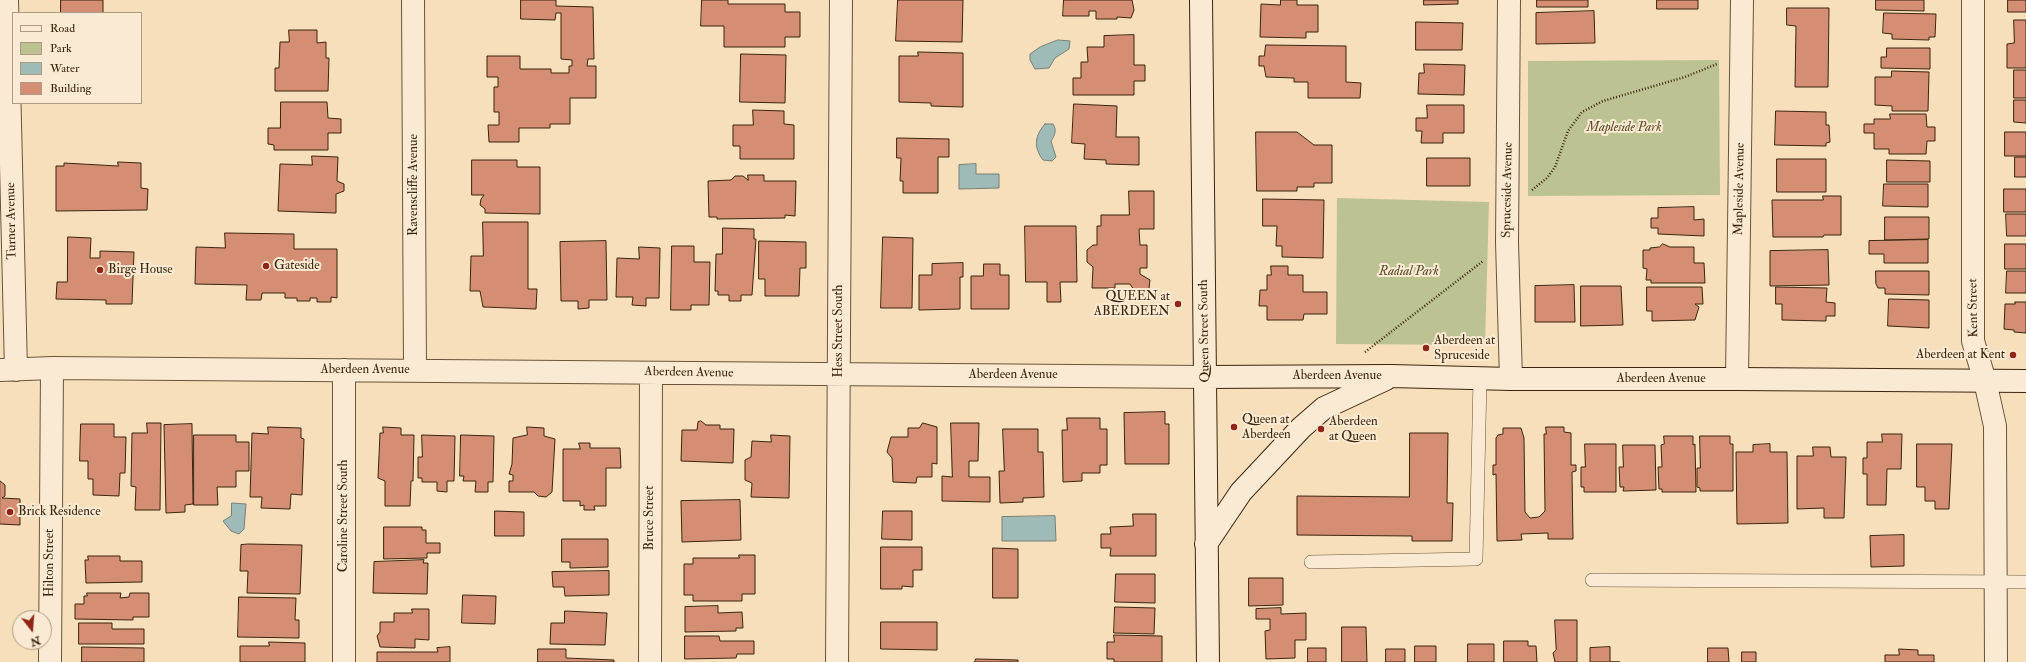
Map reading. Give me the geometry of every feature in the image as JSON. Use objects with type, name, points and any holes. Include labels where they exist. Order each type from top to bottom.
[{"type":"street","name":"Turner Avenue","points":[[7,0],[8,370]]},
{"type":"street","name":"Ravenscliffe Avenue","points":[[414,0],[415,370]]},
{"type":"street","name":"Hess Street South","points":[[837,662],[841,0]]},
{"type":"street","name":"Queen Street South","points":[[1201,0],[1208,662]]},
{"type":"street","name":"Spruceside Avenue","points":[[1508,0],[1507,242],[1510,380]]},
{"type":"street","name":"Mapleside Avenue","points":[[1737,379],[1742,0]]},
{"type":"street","name":"Kent Street","points":[[1973,0],[1973,341],[1985,381],[1995,426],[1996,662]]},
{"type":"street","name":"Aberdeen Avenue","points":[[8,370],[52,368],[415,370],[838,375],[1205,377],[1391,376],[1510,380],[1737,379],[2026,381]]},
{"type":"street","name":"Hilton Street","points":[[50,662],[52,368]]},
{"type":"street","name":"Caroline Street South","points":[[344,370],[344,662]]},
{"type":"street","name":"Bruce Street","points":[[650,373],[650,662]]},
{"type":"street","points":[[1206,544],[1242,492],[1301,428],[1324,408],[1391,376]]},
{"type":"lane","points":[[1311,562],[1476,559],[1480,379]]},
{"type":"lane","points":[[1592,580],[2026,582]]},
{"type":"path","points":[[1508,209],[1547,178],[1555,167],[1568,131],[1582,112],[1603,101],[1685,77],[1742,54]]},
{"type":"path","points":[[1364,353],[1507,242]]},
{"type":"green space","name":"Mapleside Park","points":[[1719,60],[1720,195],[1528,196],[1528,61]]},
{"type":"green space","name":"Radial Park","points":[[1337,198],[1489,202],[1485,345],[1336,344]]},
{"type":"water","points":[[1058,40],[1070,41],[1069,49],[1055,58],[1049,68],[1035,69],[1030,60],[1030,54],[1040,47]]},
{"type":"water","points":[[1045,124],[1053,124],[1055,128],[1051,141],[1056,157],[1052,161],[1043,160],[1038,150],[1036,141],[1039,132]]},
{"type":"water","points":[[976,164],[976,174],[999,174],[999,188],[959,189],[959,165]]},
{"type":"water","points":[[232,503],[246,504],[244,529],[239,534],[231,531],[223,521],[231,516]]},
{"type":"water","points":[[1055,516],[1056,541],[1002,541],[1002,517]]},
{"type":"building","points":[[61,0],[103,0],[103,12],[61,12]]},
{"type":"building","points":[[521,0],[556,0],[556,6],[593,7],[594,59],[588,59],[587,66],[596,66],[596,98],[570,98],[570,124],[550,124],[550,128],[519,128],[519,142],[489,142],[488,125],[499,125],[499,112],[494,112],[494,87],[498,87],[498,77],[487,77],[487,56],[520,56],[520,69],[551,69],[551,73],[569,73],[569,66],[572,66],[572,60],[561,59],[561,13],[556,13],[555,20],[521,19]]},
{"type":"building","points":[[702,0],[728,0],[728,4],[785,4],[785,12],[800,12],[800,37],[785,37],[785,47],[724,47],[724,26],[701,26]]},
{"type":"building","points":[[898,0],[963,0],[962,42],[896,41]]},
{"type":"building","points":[[1064,0],[1132,0],[1134,10],[1131,18],[1117,17],[1117,19],[1096,19],[1096,11],[1089,11],[1089,16],[1063,16]]},
{"type":"building","points":[[1281,0],[1297,0],[1297,5],[1318,5],[1318,32],[1306,32],[1306,38],[1260,37],[1261,4],[1280,5]]},
{"type":"building","points":[[1424,0],[1458,0],[1458,4],[1424,5]]},
{"type":"building","points":[[1537,0],[1588,0],[1588,7],[1537,7]]},
{"type":"building","points":[[1657,0],[1698,0],[1698,9],[1657,9]]},
{"type":"building","points":[[1876,0],[1924,0],[1924,11],[1876,10]]},
{"type":"building","points":[[2008,0],[2026,0],[2026,12],[2008,12]]},
{"type":"building","points":[[1787,8],[1829,8],[1828,87],[1795,87],[1796,26],[1787,25]]},
{"type":"building","points":[[1594,11],[1595,43],[1536,44],[1536,13]]},
{"type":"building","points":[[1884,13],[1936,14],[1935,37],[1929,37],[1929,40],[1892,39],[1892,34],[1883,33]]},
{"type":"building","points":[[2014,20],[2026,20],[2026,68],[2007,68],[2007,44],[2014,43]]},
{"type":"building","points":[[1416,22],[1463,23],[1462,50],[1416,50]]},
{"type":"building","points":[[289,30],[317,30],[317,43],[326,42],[326,58],[329,58],[328,91],[275,91],[275,68],[279,68],[280,42],[289,42]]},
{"type":"building","points":[[1134,35],[1134,65],[1145,65],[1145,81],[1134,81],[1134,95],[1073,95],[1073,78],[1081,78],[1081,62],[1088,62],[1087,47],[1104,47],[1104,36]]},
{"type":"building","points":[[1266,45],[1346,46],[1346,82],[1361,83],[1360,98],[1308,98],[1308,82],[1294,82],[1294,78],[1266,77],[1264,66],[1259,66],[1259,56],[1264,56]]},
{"type":"building","points":[[1887,48],[1930,48],[1930,69],[1881,68],[1881,57],[1886,57]]},
{"type":"building","points":[[918,52],[963,53],[963,107],[931,106],[931,103],[899,102],[899,56],[918,56]]},
{"type":"building","points":[[741,54],[786,55],[785,103],[740,102]]},
{"type":"building","points":[[1424,64],[1465,65],[1464,95],[1418,94],[1419,73],[1424,73]]},
{"type":"building","points":[[2014,70],[2026,70],[2026,98],[2014,98]]},
{"type":"building","points":[[1892,71],[1929,72],[1928,111],[1892,111],[1892,106],[1875,105],[1875,77],[1891,77]]},
{"type":"building","points":[[2014,100],[2026,100],[2026,123],[2014,122]]},
{"type":"building","points":[[281,102],[327,102],[328,118],[341,119],[341,133],[328,133],[328,150],[274,150],[274,145],[268,144],[268,128],[280,128]]},
{"type":"building","points":[[1074,104],[1117,106],[1116,137],[1139,137],[1139,165],[1106,164],[1106,160],[1084,159],[1085,144],[1072,143]]},
{"type":"building","points":[[1427,105],[1464,105],[1464,133],[1443,133],[1443,143],[1421,143],[1422,131],[1416,131],[1416,118],[1427,118]]},
{"type":"building","points":[[753,110],[784,111],[784,124],[794,125],[794,159],[740,159],[740,146],[733,146],[733,125],[753,125]]},
{"type":"building","points":[[1776,111],[1826,112],[1826,125],[1829,125],[1830,142],[1826,143],[1826,146],[1775,145]]},
{"type":"building","points":[[1890,114],[1926,114],[1927,127],[1935,127],[1935,141],[1927,141],[1926,154],[1889,154],[1889,149],[1874,149],[1874,133],[1864,133],[1864,124],[1874,124],[1874,119],[1890,119]]},
{"type":"building","points":[[1256,132],[1297,132],[1314,145],[1332,145],[1332,183],[1314,183],[1314,187],[1297,187],[1297,191],[1257,191]]},
{"type":"building","points":[[2005,132],[2026,132],[2026,156],[2005,156]]},
{"type":"building","points":[[897,138],[949,139],[949,157],[938,157],[938,193],[903,193],[903,181],[900,181],[901,158],[897,158]]},
{"type":"building","points":[[312,156],[338,157],[337,181],[344,184],[344,191],[336,194],[336,213],[278,211],[280,164],[312,165]]},
{"type":"building","points":[[2015,157],[2026,157],[2026,177],[2015,177]]},
{"type":"building","points":[[1427,158],[1470,158],[1470,186],[1427,186]]},
{"type":"building","points":[[1777,159],[1826,159],[1826,192],[1777,192]]},
{"type":"building","points":[[472,160],[517,160],[517,167],[540,167],[540,214],[485,213],[485,209],[480,205],[481,199],[484,195],[472,195]]},
{"type":"building","points":[[1887,160],[1930,161],[1930,182],[1887,182]]},
{"type":"building","points":[[118,162],[141,163],[141,188],[148,189],[147,210],[56,211],[56,166],[64,166],[64,163],[118,166]]},
{"type":"building","points":[[748,175],[764,175],[764,181],[796,181],[795,216],[785,215],[785,218],[717,219],[717,217],[709,217],[708,181],[731,180],[735,176],[743,176],[748,180]]},
{"type":"building","points":[[1884,184],[1928,184],[1928,207],[1883,206]]},
{"type":"building","points":[[2004,189],[2026,189],[2026,212],[2004,212]]},
{"type":"building","points":[[1129,191],[1154,191],[1154,229],[1139,229],[1140,245],[1147,245],[1147,268],[1140,268],[1140,274],[1150,280],[1149,288],[1141,293],[1136,293],[1130,284],[1115,284],[1115,288],[1092,288],[1093,267],[1087,262],[1087,250],[1093,245],[1097,245],[1097,226],[1101,226],[1101,215],[1129,215]]},
{"type":"building","points":[[1823,196],[1841,196],[1841,235],[1824,235],[1823,237],[1773,237],[1772,200],[1823,200]]},
{"type":"building","points":[[1263,199],[1324,200],[1323,258],[1282,257],[1282,246],[1276,246],[1277,226],[1263,226]]},
{"type":"building","points":[[1694,207],[1694,220],[1704,219],[1704,236],[1658,234],[1658,228],[1651,228],[1651,218],[1658,218],[1658,208]]},
{"type":"building","points":[[2006,214],[2026,214],[2026,236],[2007,236]]},
{"type":"building","points":[[1885,217],[1929,217],[1929,239],[1885,240]]},
{"type":"building","points":[[483,222],[528,222],[528,289],[537,289],[536,309],[483,307],[480,291],[470,291],[471,256],[483,256]]},
{"type":"building","points":[[1025,226],[1076,226],[1077,282],[1060,282],[1061,302],[1047,302],[1047,282],[1026,282]]},
{"type":"building","points":[[723,228],[754,229],[754,239],[756,239],[752,295],[741,295],[741,301],[729,301],[729,295],[718,295],[718,291],[715,291],[716,254],[722,254]]},
{"type":"building","name":"Gateside","points":[[225,233],[294,234],[294,249],[337,249],[337,298],[331,297],[331,302],[317,302],[317,298],[310,298],[310,301],[297,301],[297,298],[285,298],[285,293],[262,293],[261,300],[246,300],[247,285],[195,284],[196,247],[225,248]]},
{"type":"building","name":"Birge House","points":[[68,237],[91,238],[90,258],[100,258],[100,251],[134,252],[132,304],[106,304],[106,300],[56,299],[57,282],[67,282]]},
{"type":"building","points":[[883,237],[913,238],[912,308],[881,308]]},
{"type":"building","points":[[1928,240],[1928,263],[1884,263],[1884,254],[1869,254],[1869,241]]},
{"type":"building","points":[[606,241],[607,300],[589,300],[589,308],[578,309],[578,301],[561,301],[560,242]]},
{"type":"building","points":[[759,241],[806,242],[806,268],[800,268],[799,296],[765,296],[765,279],[759,279]]},
{"type":"building","points":[[1663,244],[1670,247],[1694,247],[1694,263],[1704,263],[1705,283],[1651,283],[1651,280],[1646,280],[1647,269],[1643,268],[1643,250],[1650,250],[1650,248],[1659,247]]},
{"type":"building","points":[[2005,244],[2026,244],[2026,269],[2005,269]]},
{"type":"building","points":[[672,246],[694,246],[694,262],[710,262],[709,305],[691,305],[691,310],[671,310]]},
{"type":"building","points":[[639,247],[660,248],[659,298],[646,298],[646,306],[632,305],[633,297],[616,297],[617,258],[639,259]]},
{"type":"building","points":[[1828,250],[1829,285],[1770,286],[1770,251]]},
{"type":"building","points":[[963,263],[963,277],[960,277],[960,309],[919,310],[919,275],[932,275],[932,264]]},
{"type":"building","points":[[984,264],[1000,264],[1000,275],[1009,275],[1009,309],[971,309],[971,276],[983,276]]},
{"type":"building","points":[[1271,266],[1288,266],[1288,275],[1303,275],[1303,292],[1327,292],[1327,314],[1304,314],[1303,320],[1267,320],[1267,306],[1259,306],[1260,290],[1267,290],[1267,275],[1271,275]]},
{"type":"building","points":[[1876,271],[1929,271],[1929,295],[1885,294],[1885,288],[1878,288],[1876,284]]},
{"type":"building","points":[[2007,271],[2026,271],[2026,293],[2006,293]]},
{"type":"building","points":[[1574,285],[1575,322],[1535,322],[1535,286]]},
{"type":"building","points":[[1581,286],[1621,286],[1623,325],[1581,326]]},
{"type":"building","points":[[1647,287],[1702,287],[1703,304],[1695,304],[1699,307],[1695,320],[1652,321],[1652,311],[1647,311]]},
{"type":"building","points":[[1776,287],[1827,288],[1826,302],[1835,303],[1835,316],[1826,316],[1826,321],[1782,320],[1782,304],[1776,304]]},
{"type":"building","points":[[1889,299],[1929,300],[1929,328],[1888,326]]},
{"type":"building","points":[[2015,302],[2026,302],[2026,333],[2004,329],[2005,304],[2015,304]]},
{"type":"building","points":[[1165,412],[1165,424],[1169,424],[1169,464],[1125,464],[1124,413]]},
{"type":"building","points":[[1067,418],[1100,418],[1100,429],[1107,429],[1107,465],[1100,465],[1100,473],[1082,473],[1082,481],[1063,482],[1062,430],[1067,430]]},
{"type":"building","points":[[701,421],[706,425],[720,425],[720,429],[734,429],[733,463],[681,461],[682,430],[697,430],[698,422]]},
{"type":"building","points":[[147,423],[161,423],[160,510],[135,510],[136,487],[131,486],[132,433],[147,433]]},
{"type":"building","points":[[923,423],[937,427],[937,464],[932,463],[932,477],[917,477],[916,483],[893,482],[892,458],[887,452],[891,437],[908,437],[908,428],[919,428]]},
{"type":"building","points":[[951,423],[979,423],[978,461],[969,461],[969,477],[990,477],[990,502],[942,501],[942,476],[952,477]]},
{"type":"building","points":[[81,424],[114,424],[114,437],[126,437],[125,473],[120,473],[119,496],[93,495],[93,479],[88,479],[88,461],[80,461]]},
{"type":"building","points":[[192,424],[193,504],[185,505],[185,512],[166,513],[164,425]]},
{"type":"building","points":[[268,427],[301,428],[301,438],[304,439],[302,495],[291,494],[290,509],[261,508],[262,497],[250,497],[252,433],[268,434]]},
{"type":"building","points":[[383,427],[401,428],[401,435],[414,435],[413,481],[411,481],[410,506],[385,506],[385,481],[378,478],[380,433],[383,433]]},
{"type":"building","points":[[527,427],[544,428],[544,436],[555,439],[552,492],[546,497],[538,496],[534,492],[509,492],[509,481],[513,481],[513,475],[509,474],[512,464],[513,438],[527,435]]},
{"type":"building","points":[[1546,427],[1564,427],[1564,432],[1571,433],[1571,465],[1576,465],[1576,471],[1572,472],[1573,539],[1548,539],[1548,533],[1521,534],[1522,540],[1497,541],[1496,474],[1493,475],[1493,465],[1496,465],[1496,438],[1498,435],[1503,434],[1503,428],[1521,428],[1524,438],[1525,512],[1530,518],[1539,517],[1545,511],[1544,434],[1546,434]]},
{"type":"building","points":[[1003,429],[1038,429],[1038,452],[1043,452],[1044,497],[1023,498],[1023,502],[1000,503],[999,471],[1004,471]]},
{"type":"building","points":[[1410,433],[1448,433],[1447,503],[1453,503],[1452,541],[1412,541],[1412,536],[1297,535],[1297,496],[1409,497]]},
{"type":"building","points":[[1882,434],[1902,434],[1901,469],[1887,469],[1886,505],[1867,505],[1867,474],[1863,474],[1863,458],[1867,458],[1867,442],[1882,442]]},
{"type":"building","points":[[194,435],[236,435],[236,442],[249,442],[249,471],[236,471],[236,487],[217,487],[218,505],[194,505]]},
{"type":"building","points":[[422,435],[455,436],[454,481],[447,481],[447,492],[437,491],[437,482],[422,482],[422,478],[418,478],[418,457],[422,457]]},
{"type":"building","points":[[461,435],[494,436],[493,482],[488,482],[488,492],[475,492],[476,481],[463,481],[464,476],[460,476]]},
{"type":"building","points":[[771,435],[790,436],[789,498],[751,497],[752,483],[745,480],[745,460],[751,457],[752,441],[771,442]]},
{"type":"building","points":[[1664,436],[1693,436],[1693,445],[1695,444],[1696,492],[1662,492],[1662,489],[1659,489],[1658,467],[1662,467],[1661,445],[1664,444]]},
{"type":"building","points":[[1700,436],[1730,436],[1730,444],[1733,444],[1733,491],[1700,491],[1700,488],[1697,487],[1697,468],[1700,468]]},
{"type":"building","points":[[579,443],[590,443],[590,448],[620,448],[621,468],[606,468],[606,506],[594,506],[595,510],[584,510],[584,505],[580,506],[580,501],[563,501],[563,449],[580,449]]},
{"type":"building","points":[[1585,444],[1616,444],[1616,492],[1584,492],[1584,487],[1581,487],[1581,467],[1585,467]]},
{"type":"building","points":[[1770,444],[1770,452],[1787,452],[1788,523],[1737,524],[1736,452],[1753,452],[1753,445]]},
{"type":"building","points":[[1917,444],[1952,444],[1949,509],[1935,509],[1935,501],[1925,501],[1925,487],[1917,487]]},
{"type":"building","points":[[1623,445],[1655,445],[1656,490],[1623,491],[1624,487],[1620,487],[1619,467],[1623,467]]},
{"type":"building","points":[[1813,447],[1830,447],[1831,457],[1846,457],[1844,518],[1824,518],[1824,508],[1797,509],[1797,456],[1813,456]]},
{"type":"building","name":"Brick Residence","points":[[0,481],[5,485],[5,496],[2,498],[20,499],[20,525],[0,524]]},
{"type":"building","points":[[740,500],[741,540],[682,542],[681,501]]},
{"type":"building","points":[[495,511],[524,512],[524,536],[495,536]]},
{"type":"building","points":[[883,511],[912,511],[912,540],[882,539]]},
{"type":"building","points":[[1133,514],[1156,514],[1156,556],[1110,556],[1111,548],[1101,548],[1101,534],[1111,534],[1110,527],[1133,526]]},
{"type":"building","points":[[384,527],[422,527],[422,530],[426,530],[426,543],[440,543],[440,553],[427,553],[427,558],[384,559]]},
{"type":"building","points":[[1904,535],[1904,566],[1871,567],[1870,536]]},
{"type":"building","points":[[562,539],[608,539],[608,567],[570,568],[570,562],[562,562]]},
{"type":"building","points":[[241,545],[302,545],[300,594],[247,593],[248,571],[240,571]]},
{"type":"building","points":[[881,547],[922,547],[922,570],[913,570],[913,587],[902,586],[902,589],[881,589]]},
{"type":"building","points":[[993,548],[1018,549],[1018,598],[993,598]]},
{"type":"building","points":[[739,555],[755,555],[755,594],[742,594],[742,601],[693,601],[693,595],[684,595],[684,564],[693,564],[693,558],[739,558]]},
{"type":"building","points":[[88,556],[120,556],[120,561],[142,561],[142,582],[86,583],[85,560],[88,560]]},
{"type":"building","points":[[424,560],[423,563],[428,563],[427,594],[373,593],[374,562]]},
{"type":"building","points":[[609,571],[609,595],[565,596],[564,587],[553,587],[552,572]]},
{"type":"building","points":[[1116,574],[1155,574],[1155,603],[1115,602]]},
{"type":"building","points":[[1249,578],[1283,578],[1283,605],[1249,606]]},
{"type":"building","points":[[87,593],[121,593],[120,598],[129,597],[130,593],[149,593],[149,617],[133,617],[133,620],[75,619],[75,604],[84,604],[84,596],[87,596]]},
{"type":"building","points":[[463,595],[496,596],[495,624],[462,623]]},
{"type":"building","points":[[239,597],[296,598],[295,620],[299,620],[299,638],[238,637]]},
{"type":"building","points":[[718,606],[718,613],[742,612],[743,628],[736,628],[736,631],[685,632],[685,607]]},
{"type":"building","points":[[1115,607],[1155,608],[1154,634],[1114,633]]},
{"type":"building","points":[[1281,608],[1281,614],[1306,613],[1306,640],[1295,640],[1295,658],[1266,659],[1265,631],[1270,630],[1270,619],[1256,619],[1256,609]]},
{"type":"building","points":[[412,609],[429,609],[429,640],[415,639],[415,648],[380,647],[377,636],[380,632],[380,622],[394,622],[394,613],[412,613]]},
{"type":"building","points":[[565,611],[607,613],[605,645],[550,644],[551,623],[564,623]]},
{"type":"building","points":[[1555,620],[1577,620],[1577,662],[1555,662],[1553,653],[1556,650]]},
{"type":"building","points":[[881,622],[937,622],[937,650],[881,649]]},
{"type":"building","points":[[79,623],[112,623],[112,629],[144,629],[144,644],[79,644]]},
{"type":"building","points":[[1342,627],[1366,627],[1367,662],[1342,662]]},
{"type":"building","points":[[1114,635],[1162,636],[1162,662],[1114,662],[1114,659],[1107,659],[1107,642],[1114,642]]},
{"type":"building","points":[[685,636],[719,636],[720,641],[754,641],[754,654],[737,654],[736,658],[685,659]]},
{"type":"building","points":[[1504,641],[1528,641],[1528,646],[1536,646],[1537,662],[1504,662]]},
{"type":"building","points":[[269,642],[305,643],[305,662],[240,662],[240,646],[269,646]]},
{"type":"building","points":[[1468,644],[1494,644],[1494,662],[1468,662]]},
{"type":"building","points":[[1415,646],[1436,646],[1436,662],[1415,662]]},
{"type":"building","points":[[82,647],[144,648],[144,662],[82,662]]},
{"type":"building","points":[[450,647],[450,662],[377,662],[377,652],[438,652],[437,648]]},
{"type":"building","points":[[1610,647],[1610,662],[1590,662],[1590,648]]},
{"type":"building","points":[[1308,648],[1326,648],[1326,662],[1308,662]]},
{"type":"building","points":[[1708,648],[1728,648],[1729,662],[1708,662]]},
{"type":"building","points":[[538,649],[566,649],[566,658],[614,660],[614,662],[538,662]]},
{"type":"building","points":[[1386,649],[1405,649],[1405,662],[1386,662]]},
{"type":"building","points":[[1899,649],[1918,650],[1918,655],[1934,655],[1934,662],[1885,662],[1885,655],[1899,655]]},
{"type":"building","points":[[1742,652],[1756,652],[1756,662],[1742,662]]},
{"type":"building","points":[[976,659],[1018,660],[1018,662],[975,662]]},
{"type":"place","name":"Gateside","points":[[266,266]]},
{"type":"place","name":"Birge House","points":[[100,270]]},
{"type":"place","name":"QUEEN at ABERDEEN","points":[[1178,304]]},
{"type":"place","name":"Aberdeen at Spruceside","points":[[1426,348]]},
{"type":"place","name":"Aberdeen at Kent","points":[[2013,355]]},
{"type":"place","name":"Queen at Aberdeen","points":[[1234,427]]},
{"type":"place","name":"Aberdeen at Queen","points":[[1321,429]]},
{"type":"place","name":"Brick Residence","points":[[10,512]]}]
